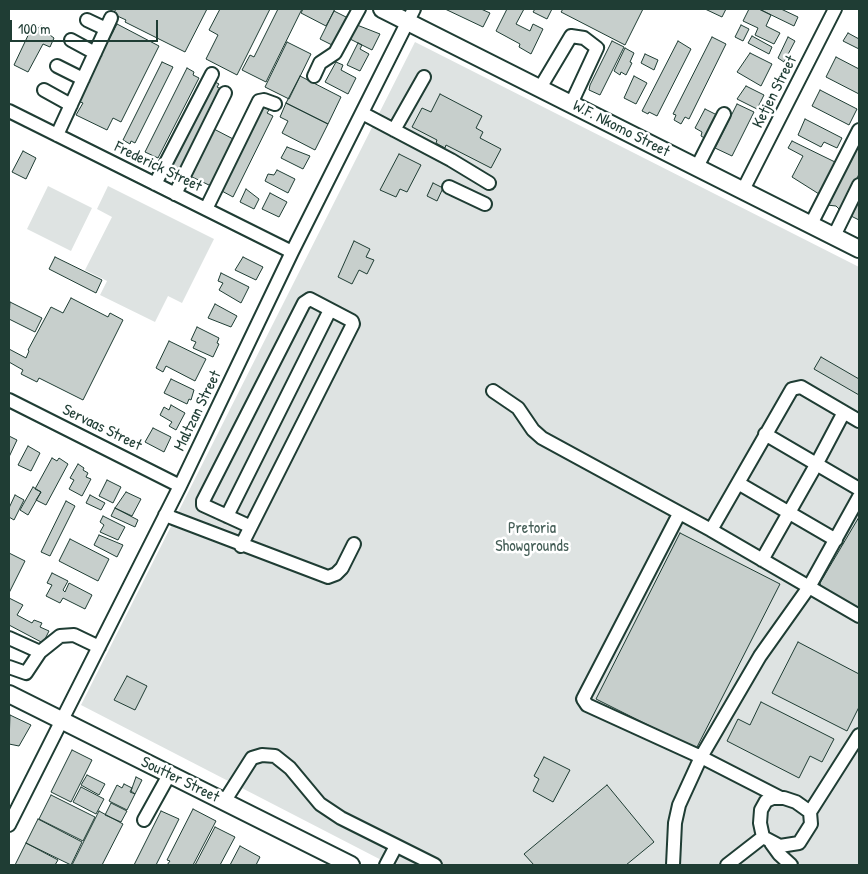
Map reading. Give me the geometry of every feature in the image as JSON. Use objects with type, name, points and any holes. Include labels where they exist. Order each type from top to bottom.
[{"type":"main road","name":"W.F. Nkomo Street","points":[[382,9],[411,15],[540,88],[859,249]]},
{"type":"main road","name":"Soutter Street","points":[[9,694],[351,865]]},
{"type":"street","points":[[314,76],[320,63],[335,53],[359,9]]},
{"type":"street","name":"Ketjen Street","points":[[743,190],[835,9]]},
{"type":"street","name":"Maltzan Street","points":[[9,825],[180,486],[292,252],[411,15]]},
{"type":"street","points":[[57,135],[109,24],[88,20]]},
{"type":"street","points":[[540,88],[571,36],[584,38],[597,48],[571,104]]},
{"type":"street","points":[[71,40],[95,53]]},
{"type":"street","points":[[57,66],[83,79]]},
{"type":"street","points":[[155,184],[212,74]]},
{"type":"street","points":[[394,130],[424,77]]},
{"type":"street","points":[[44,90],[71,105]]},
{"type":"street","points":[[176,194],[225,93]]},
{"type":"street","points":[[206,209],[259,101],[264,100],[275,104]]},
{"type":"street","name":"Frederick Street","points":[[9,111],[292,252]]},
{"type":"street","points":[[362,113],[451,160],[484,180],[468,196]]},
{"type":"street","points":[[696,167],[724,114]]},
{"type":"street","points":[[811,224],[859,130]]},
{"type":"street","points":[[834,236],[859,185]]},
{"type":"street","points":[[449,187],[485,204]]},
{"type":"street","points":[[241,546],[353,324],[352,321],[310,299],[304,303],[205,495],[203,505],[250,526]]},
{"type":"street","points":[[227,516],[330,310]]},
{"type":"street","points":[[711,530],[789,391],[795,387],[801,387],[859,421]]},
{"type":"street","points":[[493,391],[518,408],[533,430],[542,438],[711,530],[859,616]]},
{"type":"street","name":"Servaas Street","points":[[9,400],[180,486]]},
{"type":"street","points":[[762,560],[844,412]]},
{"type":"street","points":[[765,434],[859,489]]},
{"type":"street","points":[[738,484],[836,540]]},
{"type":"street","points":[[673,865],[676,814],[701,758],[760,656],[809,587],[859,497]]},
{"type":"street","points":[[679,514],[583,700],[593,708],[701,758],[780,798],[796,802],[810,812]]},
{"type":"street","points":[[165,515],[241,546],[328,578],[342,568],[354,544]]},
{"type":"street","points":[[10,670],[26,673],[40,652],[55,639],[69,635],[99,647]]},
{"type":"street","points":[[9,638],[40,652]]},
{"type":"street","points":[[780,798],[766,801],[761,810],[760,817],[767,840],[778,854],[791,865],[798,843],[811,824],[810,812],[859,735]]},
{"type":"street","points":[[224,802],[252,758],[262,755],[275,756],[290,768],[320,804],[435,865]]},
{"type":"street","points":[[144,820],[169,775]]},
{"type":"street","points":[[727,865],[767,840],[786,846],[798,843]]},
{"type":"street","points":[[386,865],[396,846]]},
{"type":"green space","name":"Pretoria Showgrounds","points":[[415,42],[859,267],[859,865],[391,865],[81,705]]},
{"type":"green space","points":[[48,186],[92,208],[71,251],[27,229]]},
{"type":"green space","points":[[108,186],[214,239],[182,303],[168,296],[155,322],[100,295],[107,281],[85,270],[112,217],[97,209]]},
{"type":"building","points":[[116,9],[207,9],[185,52],[125,22],[126,20],[113,14]]},
{"type":"building","points":[[220,9],[270,9],[237,75],[206,59],[218,35],[209,30]]},
{"type":"building","points":[[278,9],[302,9],[266,82],[242,70],[250,55],[254,57]]},
{"type":"building","points":[[303,9],[335,9],[326,26],[301,13]]},
{"type":"building","points":[[445,9],[481,9],[490,13],[483,27]]},
{"type":"building","points":[[507,9],[524,9],[516,24],[530,31],[533,24],[543,29],[531,54],[519,47],[520,44],[496,31]]},
{"type":"building","points":[[535,9],[552,9],[547,19],[533,12]]},
{"type":"building","points":[[563,9],[643,9],[625,45],[561,12]]},
{"type":"building","points":[[705,9],[726,9],[722,17]]},
{"type":"building","points":[[749,9],[759,9],[771,15],[766,26],[780,33],[774,44],[755,35],[758,28],[743,21]]},
{"type":"building","points":[[759,9],[781,9],[798,17],[794,26]]},
{"type":"building","points":[[334,11],[350,19],[336,47],[320,39]]},
{"type":"building","points":[[117,24],[159,46],[121,122],[113,118],[107,130],[76,115],[83,103],[78,101]]},
{"type":"building","points":[[33,25],[39,28],[41,25],[44,27],[43,30],[54,38],[50,47],[43,44],[28,72],[14,65]]},
{"type":"building","points":[[357,25],[380,34],[372,50],[350,39]]},
{"type":"building","points":[[741,25],[749,29],[743,41],[735,37]]},
{"type":"building","points":[[848,33],[859,39],[859,49],[843,41]]},
{"type":"building","points":[[752,36],[772,47],[769,54],[748,43]]},
{"type":"building","points":[[712,37],[726,44],[689,119],[685,117],[681,124],[674,120],[676,115],[673,114]]},
{"type":"building","points":[[788,37],[795,41],[784,62],[778,58]]},
{"type":"building","points":[[612,41],[624,47],[600,95],[589,90],[590,85]]},
{"type":"building","points":[[678,41],[691,49],[657,116],[649,112],[648,114],[642,111]]},
{"type":"building","points":[[287,42],[311,54],[289,99],[265,87]]},
{"type":"building","points":[[358,43],[362,45],[360,49],[369,54],[360,71],[347,65]]},
{"type":"building","points":[[625,48],[634,53],[630,62],[632,63],[626,75],[621,72],[620,75],[614,71]]},
{"type":"building","points":[[750,53],[772,64],[761,86],[737,72]]},
{"type":"building","points":[[645,54],[658,60],[654,70],[641,63]]},
{"type":"building","points":[[836,57],[859,69],[859,94],[826,77]]},
{"type":"building","points":[[162,62],[173,67],[135,143],[131,141],[130,144],[123,140]]},
{"type":"building","points":[[336,62],[343,65],[341,70],[356,78],[348,94],[325,82]]},
{"type":"building","points":[[187,68],[194,72],[193,75],[199,78],[158,158],[145,152]]},
{"type":"building","points":[[300,76],[341,97],[328,124],[286,103]]},
{"type":"building","points":[[634,76],[647,83],[636,104],[624,98]]},
{"type":"building","points":[[211,80],[219,84],[217,87],[223,90],[182,170],[169,164]]},
{"type":"building","points":[[746,86],[764,95],[757,109],[737,99]]},
{"type":"building","points":[[820,90],[857,109],[849,125],[812,106]]},
{"type":"building","points":[[440,94],[482,116],[476,128],[483,132],[480,138],[501,149],[491,168],[446,145],[445,148],[436,143],[437,140],[412,127],[422,108],[431,112]]},
{"type":"building","points":[[286,103],[328,124],[315,150],[282,133],[288,121],[280,117]]},
{"type":"building","points":[[737,104],[754,112],[732,156],[715,148]]},
{"type":"building","points":[[262,106],[269,110],[267,113],[273,116],[233,197],[220,190]]},
{"type":"building","points":[[705,109],[719,116],[708,140],[701,136],[702,132],[695,128]]},
{"type":"building","points":[[805,119],[842,138],[837,148],[824,142],[821,147],[798,135]]},
{"type":"building","points":[[212,128],[237,141],[211,186],[190,176]]},
{"type":"building","points":[[859,139],[859,174],[841,211],[836,206],[827,205]]},
{"type":"building","points":[[792,141],[835,162],[819,194],[792,177],[803,156],[788,148]]},
{"type":"building","points":[[287,147],[310,156],[303,169],[281,158]]},
{"type":"building","points":[[23,151],[36,158],[26,179],[12,172]]},
{"type":"building","points":[[399,154],[421,165],[407,192],[400,189],[396,197],[380,190]]},
{"type":"building","points":[[277,170],[295,179],[288,193],[265,181],[268,174],[274,175]]},
{"type":"building","points":[[433,183],[443,188],[437,201],[427,196]]},
{"type":"building","points":[[246,189],[259,199],[254,209],[240,202]]},
{"type":"building","points":[[270,193],[287,202],[279,217],[262,209]]},
{"type":"building","points":[[859,200],[859,220],[851,216]]},
{"type":"building","points":[[354,241],[370,249],[366,257],[374,260],[367,274],[359,270],[352,284],[338,277]]},
{"type":"building","points":[[55,257],[102,280],[96,293],[49,269]]},
{"type":"building","points":[[243,257],[263,267],[256,280],[235,270]]},
{"type":"building","points":[[221,273],[249,287],[241,303],[219,290],[223,283],[218,281]]},
{"type":"building","points":[[71,298],[108,317],[110,313],[123,320],[83,400],[39,378],[37,382],[21,374],[23,370],[9,362],[9,349],[26,358],[28,350],[51,307],[63,313]]},
{"type":"building","points":[[10,302],[42,318],[35,332],[9,319]]},
{"type":"building","points":[[215,304],[237,316],[231,327],[208,318]]},
{"type":"building","points":[[197,327],[219,338],[217,343],[219,344],[213,357],[193,348],[196,342],[191,340]]},
{"type":"building","points":[[169,341],[206,359],[195,381],[166,366],[163,372],[156,368]]},
{"type":"building","points":[[821,357],[859,379],[859,395],[814,369]]},
{"type":"building","points":[[171,379],[194,390],[191,400],[189,399],[187,404],[164,393]]},
{"type":"building","points":[[171,405],[185,413],[176,430],[169,426],[172,422],[160,415],[164,407],[169,410]]},
{"type":"building","points":[[153,428],[171,437],[164,452],[145,442]]},
{"type":"building","points":[[9,436],[17,440],[9,457]]},
{"type":"building","points":[[28,446],[40,453],[31,471],[18,465]]},
{"type":"building","points":[[52,458],[57,461],[59,458],[68,464],[46,505],[36,500],[41,492],[35,489]]},
{"type":"building","points":[[78,464],[88,473],[86,477],[91,479],[82,496],[69,489],[74,480],[70,478]]},
{"type":"building","points":[[107,480],[121,487],[113,503],[99,496]]},
{"type":"building","points":[[33,487],[41,492],[28,515],[20,510]]},
{"type":"building","points":[[126,492],[141,499],[132,516],[115,508]]},
{"type":"building","points":[[15,495],[24,500],[14,520],[9,517],[9,508]]},
{"type":"building","points":[[90,495],[105,503],[101,510],[86,503]]},
{"type":"building","points":[[66,501],[75,506],[50,556],[41,552]]},
{"type":"building","points":[[115,508],[138,520],[135,527],[111,516]]},
{"type":"building","points":[[103,516],[125,527],[118,540],[100,532],[104,525],[100,522]]},
{"type":"building","points":[[859,517],[859,611],[822,590],[820,583]]},
{"type":"building","points":[[680,533],[780,584],[696,749],[596,699]]},
{"type":"building","points":[[99,535],[123,545],[117,557],[94,545]]},
{"type":"building","points":[[70,539],[109,559],[98,581],[59,561]]},
{"type":"building","points":[[9,553],[25,561],[9,593]]},
{"type":"building","points":[[52,573],[68,581],[63,590],[65,592],[69,583],[92,595],[85,609],[63,598],[60,603],[46,596],[52,585],[47,583]]},
{"type":"building","points":[[9,598],[23,605],[17,615],[32,623],[34,620],[42,623],[40,627],[49,631],[43,643],[9,625]]},
{"type":"building","points":[[798,642],[859,674],[859,707],[847,731],[772,693]]},
{"type":"building","points":[[127,676],[147,686],[135,710],[114,700]]},
{"type":"building","points":[[761,702],[834,739],[822,762],[810,756],[799,778],[727,741],[738,719],[750,725]]},
{"type":"building","points":[[10,715],[31,725],[19,746],[9,744]]},
{"type":"building","points":[[72,750],[92,760],[71,802],[51,792]]},
{"type":"building","points":[[544,757],[570,770],[553,802],[533,791],[539,779],[534,776]]},
{"type":"building","points":[[87,775],[105,784],[99,795],[81,785]]},
{"type":"building","points":[[136,777],[142,780],[135,794],[131,791]]},
{"type":"building","points":[[124,784],[132,788],[130,792],[135,794],[127,810],[109,801],[117,785],[122,788]]},
{"type":"building","points":[[607,785],[654,842],[626,865],[534,865],[524,854]]},
{"type":"building","points":[[81,787],[104,799],[96,814],[73,802]]},
{"type":"building","points":[[51,795],[95,817],[83,841],[39,819]]},
{"type":"building","points":[[111,803],[127,811],[121,822],[105,815]]},
{"type":"building","points":[[193,809],[216,821],[193,865],[167,865],[170,861],[167,860]]},
{"type":"building","points":[[99,811],[123,824],[102,865],[72,865]]},
{"type":"building","points":[[161,811],[179,819],[156,865],[134,865]]},
{"type":"building","points":[[38,819],[82,842],[71,865],[26,843]]},
{"type":"building","points":[[215,827],[235,837],[220,865],[195,865]]},
{"type":"building","points":[[26,843],[58,860],[55,865],[15,865]]},
{"type":"building","points":[[240,846],[260,857],[256,865],[230,865]]}]
